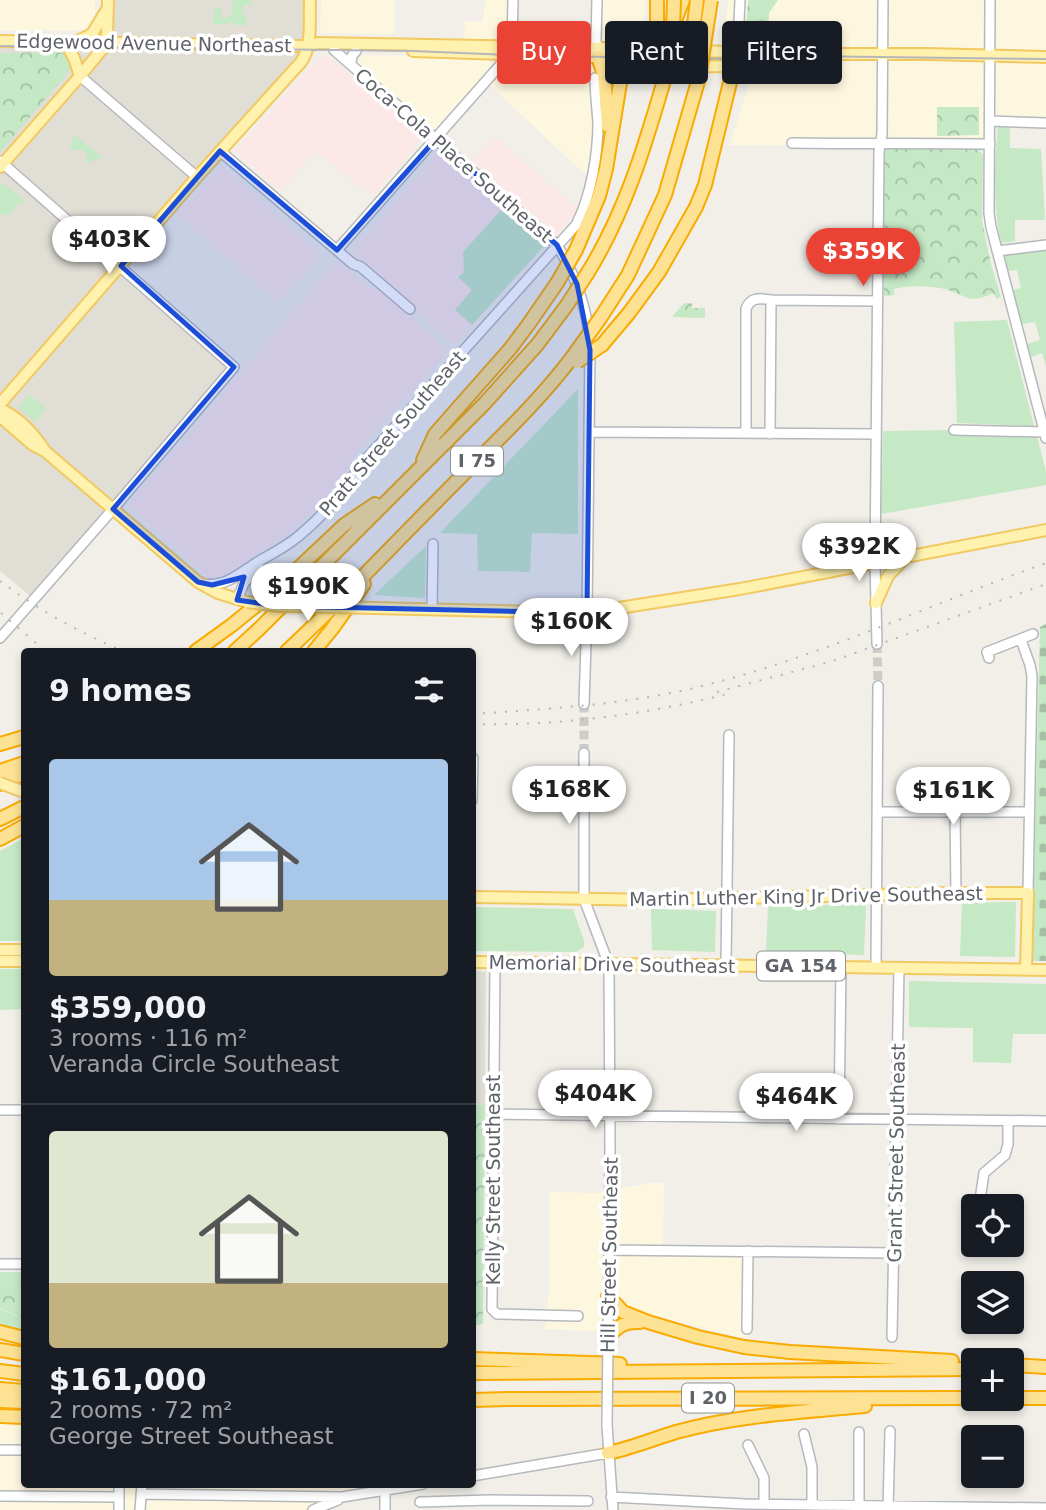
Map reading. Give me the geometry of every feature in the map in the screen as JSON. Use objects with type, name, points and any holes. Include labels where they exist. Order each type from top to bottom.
[{"type":"highway","points":[[656,21],[657,0]]},
{"type":"highway","points":[[673,21],[674,0]]},
{"type":"highway","points":[[675,21],[683,0]]},
{"type":"highway","points":[[694,21],[697,0]]},
{"type":"highway","points":[[708,21],[712,0]]},
{"type":"highway","points":[[598,52],[604,75],[608,151]]},
{"type":"highway","points":[[419,468],[435,434],[509,349],[557,283],[576,250],[599,196],[620,84]]},
{"type":"highway","name":"I 75","points":[[238,648],[454,435],[554,324],[587,274],[629,190],[654,115],[657,84]]},
{"type":"highway","name":"I 75","points":[[290,648],[390,550],[577,357],[628,275],[665,195],[696,84]]},
{"type":"highway","points":[[577,357],[602,345],[659,272],[696,206],[705,185],[730,84]]},
{"type":"highway","points":[[200,648],[274,590],[344,525],[402,486]]},
{"type":"highway","points":[[316,648],[390,550]]},
{"type":"highway","points":[[0,744],[21,738]]},
{"type":"highway","points":[[0,771],[21,764]]},
{"type":"highway","points":[[0,783],[21,774]]},
{"type":"highway","points":[[0,818],[21,808]]},
{"type":"highway","points":[[0,839],[21,827]]},
{"type":"highway","points":[[608,1296],[623,1312],[648,1322],[744,1347],[961,1362]]},
{"type":"highway","points":[[608,1339],[617,1327],[625,1323],[648,1322]]},
{"type":"highway","points":[[0,1332],[21,1337]]},
{"type":"highway","points":[[0,1350],[21,1354]]},
{"type":"highway","points":[[476,1359],[778,1370]]},
{"type":"highway","points":[[1024,1367],[1046,1367]]},
{"type":"highway","name":"I 20","points":[[476,1373],[961,1369]]},
{"type":"highway","points":[[0,1371],[21,1374]]},
{"type":"highway","points":[[0,1389],[21,1391]]},
{"type":"highway","points":[[608,1453],[676,1432],[725,1422],[777,1414],[944,1398]]},
{"type":"highway","name":"I 20","points":[[476,1400],[961,1398]]},
{"type":"highway","points":[[1024,1398],[1046,1398]]},
{"type":"highway","points":[[0,1401],[21,1402]]},
{"type":"highway","points":[[0,1416],[21,1417]]},
{"type":"main road","points":[[310,0],[305,57],[197,177],[0,409],[8,412],[37,438],[45,451],[202,584],[242,601],[279,606],[587,613],[740,589],[1046,530]]},
{"type":"main road","points":[[80,76],[70,42],[92,34],[108,3]]},
{"type":"main road","points":[[1,164],[103,48],[107,34],[108,3]]},
{"type":"main road","name":"Edgewood Avenue Northeast","points":[[0,41],[308,46],[326,43],[497,50]]},
{"type":"main road","name":"Edgewood Avenue Northeast","points":[[308,46],[317,50],[497,51]]},
{"type":"main road","name":"Edgewood Avenue Northeast","points":[[591,52],[605,52]]},
{"type":"main road","name":"Edgewood Avenue Northeast","points":[[598,52],[605,54]]},
{"type":"main road","name":"Edgewood Avenue Northeast","points":[[842,54],[1046,57]]},
{"type":"main road","points":[[876,603],[888,576],[905,558]]},
{"type":"main road","points":[[0,783],[21,791]]},
{"type":"main road","points":[[1026,970],[1028,893]]},
{"type":"main road","name":"Martin Luther King Jr Drive Southeast","points":[[476,897],[727,900],[1028,893]]},
{"type":"main road","points":[[0,950],[21,950]]},
{"type":"main road","points":[[0,961],[21,961]]},
{"type":"main road","name":"Memorial Drive Southeast","points":[[476,962],[1046,970]]},
{"type":"street","points":[[512,21],[513,0]]},
{"type":"street","points":[[597,0],[598,52]]},
{"type":"street","points":[[738,21],[740,0]]},
{"type":"street","points":[[877,644],[877,300],[883,0]]},
{"type":"street","points":[[954,430],[1045,435],[989,214],[990,0]]},
{"type":"street","name":"Coca-Cola Place Southeast","points":[[334,50],[557,246],[571,270],[587,320],[590,350],[587,613]]},
{"type":"street","name":"Coca-Cola Place Southeast","points":[[351,64],[356,51]]},
{"type":"street","points":[[337,250],[497,66]]},
{"type":"street","points":[[80,76],[197,177]]},
{"type":"street","name":"Pratt Street Southeast","points":[[202,584],[224,583],[301,535],[332,505],[361,465],[576,225],[584,208],[597,142],[595,78]]},
{"type":"street","points":[[989,121],[1046,123]]},
{"type":"street","points":[[792,143],[990,144]]},
{"type":"street","points":[[220,151],[410,309]]},
{"type":"street","points":[[0,638],[234,367],[1,164]]},
{"type":"street","points":[[998,251],[1046,245]]},
{"type":"street","points":[[746,433],[748,304],[754,299],[877,300]]},
{"type":"street","points":[[770,433],[771,300]]},
{"type":"street","points":[[590,432],[876,435]]},
{"type":"street","points":[[432,608],[433,544]]},
{"type":"street","points":[[242,601],[244,583],[267,557]]},
{"type":"street","points":[[584,704],[587,613]]},
{"type":"street","points":[[989,658],[987,652],[1033,634]]},
{"type":"street","points":[[1021,640],[1032,676],[1028,893]]},
{"type":"street","points":[[876,967],[878,686]]},
{"type":"street","points":[[726,965],[729,735]]},
{"type":"street","name":"Hill Street Southeast","points":[[584,753],[584,899],[609,965],[607,1425],[613,1510]]},
{"type":"street","points":[[877,812],[1029,812]]},
{"type":"street","points":[[955,812],[956,893]]},
{"type":"street","name":"Kelly Street Southeast","points":[[495,963],[492,1309],[497,1314],[578,1317]]},
{"type":"street","points":[[839,1119],[841,967]]},
{"type":"street","name":"Grant Street Southeast","points":[[892,1338],[900,968]]},
{"type":"street","points":[[0,1110],[21,1110]]},
{"type":"street","points":[[494,1114],[1046,1121]]},
{"type":"street","points":[[981,1194],[984,1174],[1004,1155],[1008,1144],[1008,1121]]},
{"type":"street","points":[[609,1250],[894,1253]]},
{"type":"street","points":[[747,1329],[748,1251]]},
{"type":"street","points":[[0,1264],[21,1264]]},
{"type":"street","points":[[888,1508],[890,1431]]},
{"type":"street","points":[[859,1432],[859,1506]]},
{"type":"street","points":[[804,1434],[812,1467],[812,1505]]},
{"type":"street","points":[[748,1445],[764,1478],[764,1504]]},
{"type":"street","points":[[0,1450],[21,1450]]},
{"type":"street","points":[[476,1475],[608,1453]]},
{"type":"street","points":[[119,1488],[119,1510]]},
{"type":"street","points":[[313,1510],[342,1497],[380,1488]]},
{"type":"street","points":[[384,1488],[385,1510]]},
{"type":"street","points":[[140,1510],[142,1489],[342,1497]]},
{"type":"street","points":[[0,1496],[119,1497]]},
{"type":"street","points":[[611,1497],[745,1507],[764,1504],[888,1508],[1046,1508]]},
{"type":"street","points":[[420,1502],[490,1505],[588,1501]]},
{"type":"highlighted area","points":[[436,139],[557,245],[577,284],[590,350],[587,613],[279,606],[237,600],[244,577],[212,585],[198,582],[113,509],[234,367],[121,266],[220,151],[337,250]]},
{"type":"shaded area","points":[[0,0],[95,0],[95,15],[87,30],[0,31]]},
{"type":"shaded area","points":[[101,0],[312,0],[312,40],[121,270],[237,370],[39,603],[0,571],[0,36],[100,37]]},
{"type":"shaded area","points":[[321,0],[394,0],[394,34],[320,33]]},
{"type":"shaded area","points":[[485,0],[508,0],[508,21],[497,21],[497,42],[464,42],[465,22],[483,21]]},
{"type":"shaded area","points":[[601,0],[646,0],[644,21],[605,21],[605,43],[601,43]]},
{"type":"shaded area","points":[[728,0],[1046,0],[1046,123],[990,121],[990,144],[730,145],[749,84],[842,84],[842,21],[726,21]]},
{"type":"shaded area","points":[[364,55],[497,58],[497,84],[591,84],[591,65],[598,71],[604,115],[603,144],[596,179],[580,170],[482,77],[436,131],[356,62]]},
{"type":"shaded area","points":[[328,56],[422,138],[373,196],[315,151],[280,191],[235,151],[318,58]]},
{"type":"shaded area","points":[[494,136],[578,209],[557,235],[472,161]]},
{"type":"shaded area","points":[[438,152],[544,246],[454,345],[353,251]]},
{"type":"shaded area","points":[[222,166],[320,254],[278,303],[177,215]]},
{"type":"shaded area","points":[[337,260],[370,289],[375,284],[447,352],[356,453],[345,474],[327,493],[321,504],[288,534],[235,571],[219,578],[207,577],[128,505]]},
{"type":"shaded area","points":[[476,971],[486,972],[485,1105],[476,1105]]},
{"type":"shaded area","points":[[664,1183],[663,1250],[748,1251],[748,1339],[628,1309],[608,1311],[596,1331],[545,1329],[550,1281],[550,1192],[597,1193]]},
{"type":"shaded area","points":[[21,1420],[21,1488],[383,1488],[382,1496],[308,1510],[0,1510],[0,1421]]},
{"type":"green space","points":[[231,0],[249,0],[254,5],[243,5],[243,15],[246,16],[248,25],[213,24],[214,8],[221,8],[221,18],[232,16]]},
{"type":"green space","points":[[748,0],[778,0],[769,13],[768,21],[746,21]]},
{"type":"green space","points":[[0,53],[65,54],[71,64],[70,70],[0,152]]},
{"type":"green space","points":[[937,107],[979,107],[979,135],[937,136]]},
{"type":"green space","points":[[998,126],[1010,127],[1010,148],[1041,149],[1045,220],[1015,220],[1015,241],[1001,243],[995,185]]},
{"type":"green space","points":[[75,135],[103,158],[86,163],[87,155],[81,149],[72,151],[70,144]]},
{"type":"green space","points":[[884,147],[977,148],[983,155],[982,221],[1001,297],[997,299],[993,293],[973,299],[945,289],[920,286],[894,289],[894,295],[884,296]]},
{"type":"green space","points":[[3,183],[24,200],[11,214],[0,215],[0,185]]},
{"type":"green space","points":[[502,209],[544,246],[472,325],[455,310],[472,290],[458,277],[464,272],[463,252]]},
{"type":"green space","points":[[1046,250],[1046,366],[1042,353],[1031,357],[1027,344],[1040,340],[1035,322],[1022,324],[1013,290],[1021,288],[1017,270],[1008,271],[1004,256],[1006,253]]},
{"type":"green space","points":[[684,303],[692,303],[692,308],[705,308],[705,318],[672,317]]},
{"type":"green space","points":[[1007,320],[1034,426],[957,423],[954,322]]},
{"type":"green space","points":[[578,389],[578,534],[532,533],[530,572],[478,571],[477,534],[440,533]]},
{"type":"green space","points":[[29,394],[46,409],[35,422],[18,407]]},
{"type":"green space","points":[[883,431],[1036,432],[1046,472],[1046,485],[881,514]]},
{"type":"green space","points":[[426,546],[425,598],[374,595]]},
{"type":"green space","points":[[1046,624],[1046,961],[1032,961],[1040,627]]},
{"type":"green space","points":[[21,840],[21,941],[0,941],[0,851]]},
{"type":"green space","points":[[1016,902],[1015,957],[960,956],[962,903]]},
{"type":"green space","points":[[866,904],[864,955],[766,951],[768,906]]},
{"type":"green space","points":[[476,907],[573,909],[584,941],[584,947],[576,952],[476,951]]},
{"type":"green space","points":[[651,909],[716,911],[715,952],[652,950]]},
{"type":"green space","points":[[0,969],[21,969],[21,1009],[0,1010]]},
{"type":"green space","points":[[909,981],[1046,984],[1046,1034],[1013,1034],[1011,1063],[973,1062],[973,1028],[909,1027]]},
{"type":"green space","points":[[476,1105],[485,1105],[483,1324],[476,1325]]},
{"type":"green space","points":[[0,1272],[21,1272],[21,1318],[0,1308]]},
{"type":"green space","points":[[0,1309],[21,1318],[21,1331],[0,1325]]},
{"type":"tunnel","points":[[877,644],[878,686]]},
{"type":"tunnel","points":[[584,704],[584,753]]},
{"type":"tram line","points":[[0,46],[413,51],[705,59],[799,56],[1046,59]]},
{"type":"railway","points":[[476,714],[612,702],[694,688],[828,647],[1046,563]]},
{"type":"railway","points":[[0,581],[59,620],[117,648]]},
{"type":"railway","points":[[717,692],[833,661],[1046,584]]},
{"type":"railway","points":[[1,613],[42,648]]},
{"type":"railway","points":[[476,724],[601,718],[727,694]]}]
